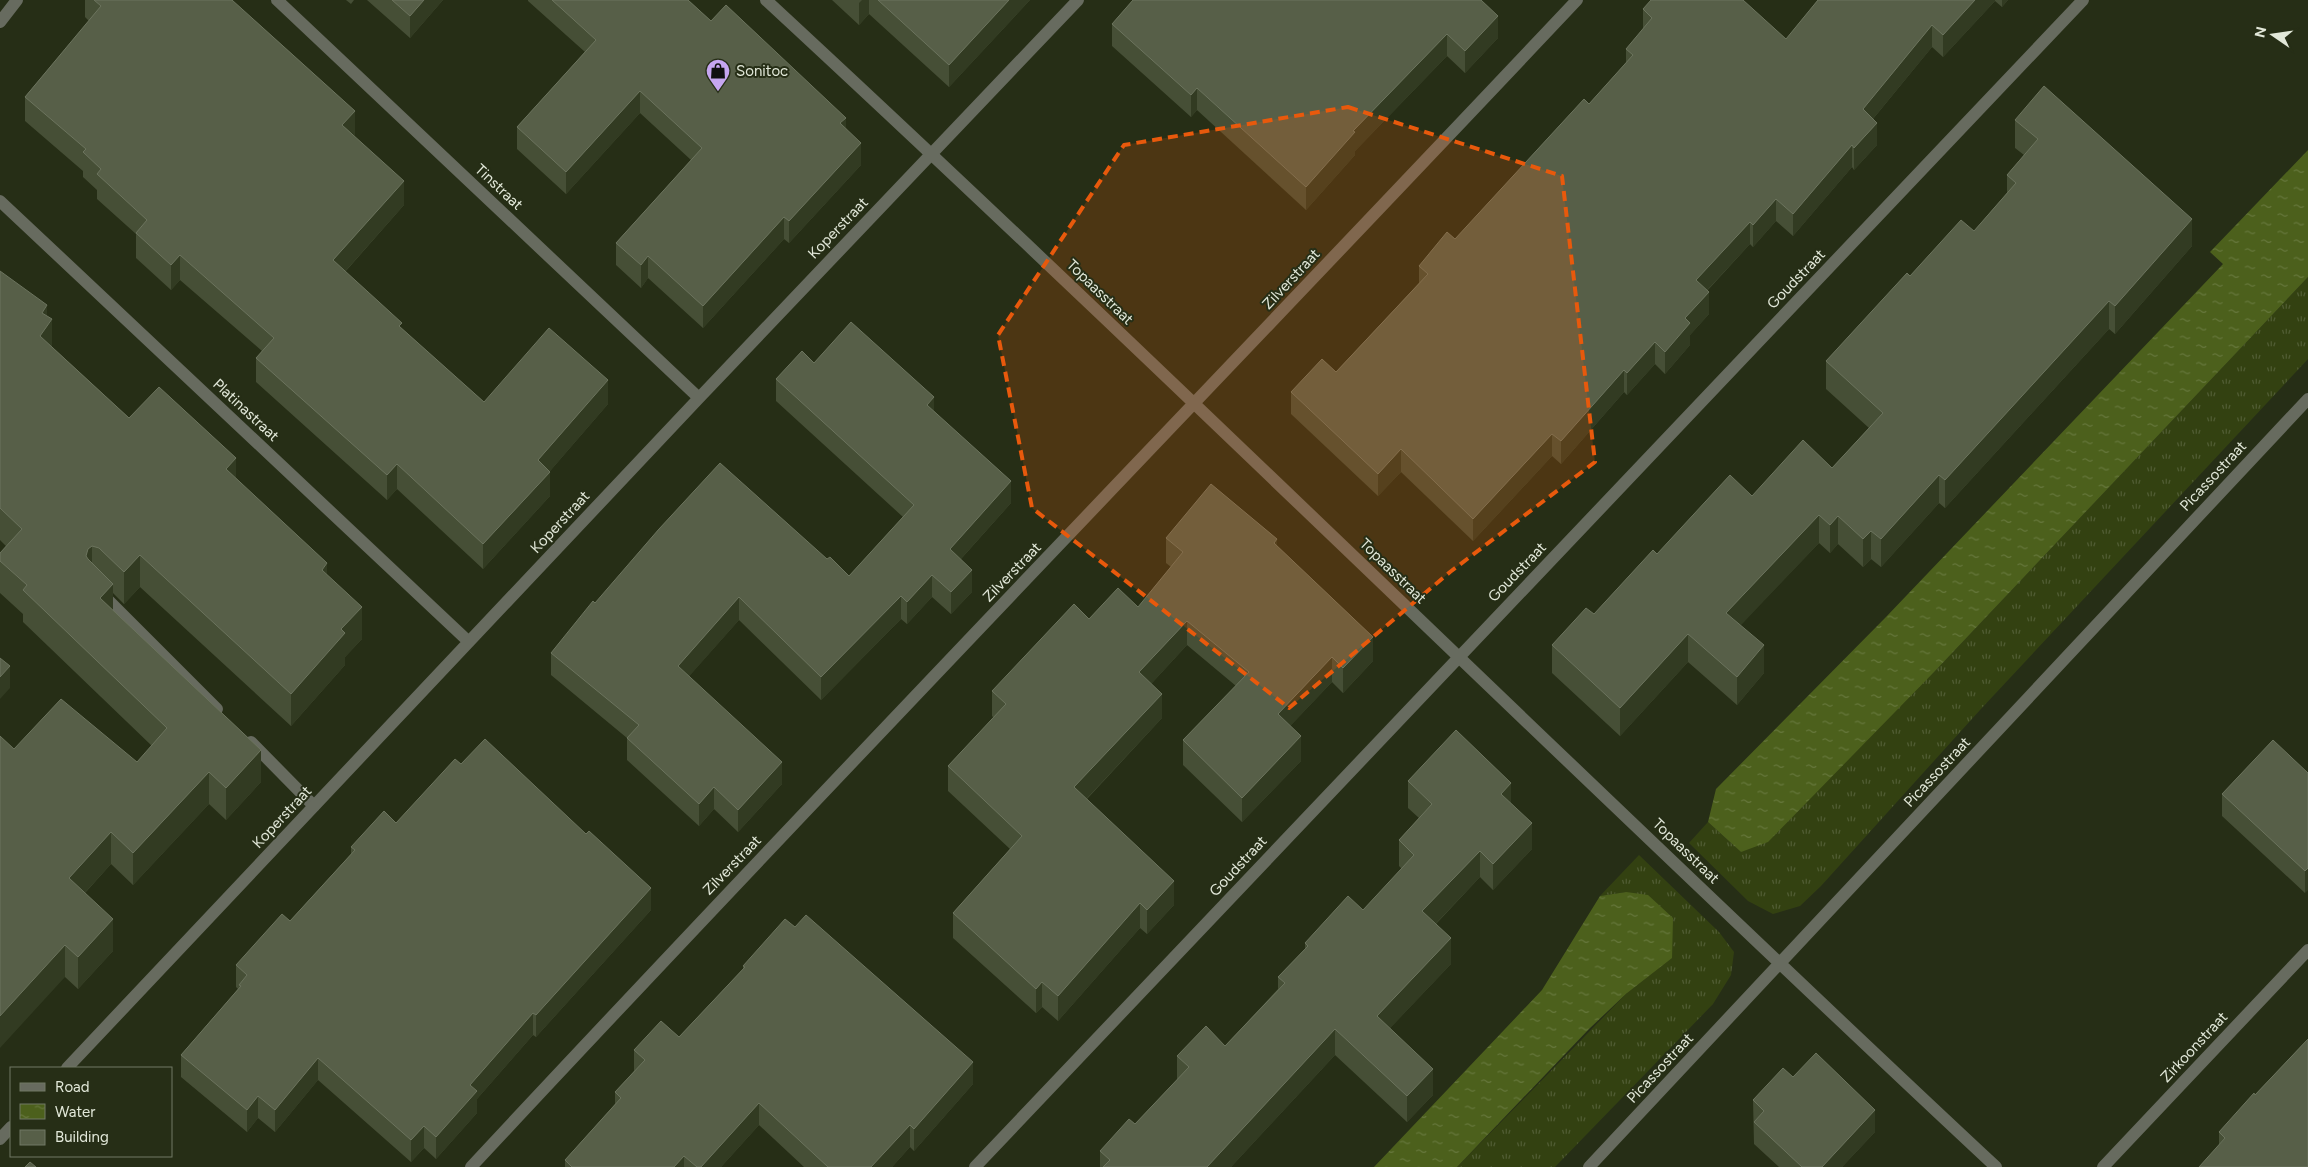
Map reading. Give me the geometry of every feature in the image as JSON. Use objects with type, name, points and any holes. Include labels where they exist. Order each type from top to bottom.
[{"type":"street","points":[[0,22],[17,0]]},
{"type":"street","name":"Tinstraat","points":[[277,0],[699,398]]},
{"type":"street","name":"Topaasstraat","points":[[766,0],[932,154],[1460,656],[1780,965],[1996,1167]]},
{"type":"street","name":"Koperstraat","points":[[68,1067],[699,398],[1078,0]]},
{"type":"street","name":"Zilverstraat","points":[[471,1167],[680,943],[1195,405],[1577,0]]},
{"type":"street","name":"Goudstraat","points":[[975,1167],[2082,0]]},
{"type":"street","name":"Platinastraat","points":[[0,201],[469,642]]},
{"type":"street","name":"Picassostraat","points":[[1589,1167],[2308,399]]},
{"type":"street","points":[[94,586],[225,716]]},
{"type":"street","points":[[238,730],[314,806]]},
{"type":"street","name":"Zirkoonstraat","points":[[2103,1167],[2308,950]]},
{"type":"street","points":[[0,1139],[10,1128]]},
{"type":"highlighted area","points":[[1348,107],[1562,176],[1595,462],[1450,572],[1289,708],[1032,508],[998,335],[1124,145]]},
{"type":"green space","points":[[2308,277],[2308,359],[1980,710],[1821,886],[1800,906],[1773,914],[1748,901],[1689,843],[1708,822],[1741,852],[1936,670]]},
{"type":"green space","points":[[1639,855],[1719,932],[1734,952],[1731,975],[1713,1004],[1555,1167],[1457,1167],[1627,993],[1626,892],[1600,896]]},
{"type":"water","points":[[2308,150],[2308,277],[1936,670],[1768,842],[1741,852],[1708,822],[1716,789],[1886,617],[2223,264],[2210,252]]},
{"type":"water","points":[[1626,892],[1648,895],[1673,918],[1672,958],[1627,993],[1589,1029],[1457,1167],[1374,1167],[1542,990],[1600,896]]},
{"type":"building","points":[[94,0],[232,0],[355,111],[342,125],[404,181],[333,260],[402,323],[399,326],[484,402],[549,328],[608,380],[538,460],[550,472],[483,544],[397,464],[387,475],[256,358],[274,338],[180,255],[171,265],[136,233],[147,220],[97,174],[101,169],[83,152],[86,149],[25,97],[101,6]]},
{"type":"building","points":[[392,0],[424,0],[410,16]]},
{"type":"building","points":[[552,0],[688,0],[711,21],[726,5],[846,118],[840,123],[861,143],[789,221],[784,217],[703,306],[648,256],[641,265],[616,243],[702,148],[640,91],[566,172],[517,127],[596,40]]},
{"type":"building","points":[[878,0],[1009,0],[949,65]]},
{"type":"building","points":[[1133,0],[1481,0],[1498,16],[1465,51],[1447,34],[1353,131],[1355,132],[1306,187],[1197,88],[1191,95],[1112,24]]},
{"type":"building","points":[[1651,0],[1743,0],[1786,39],[1818,0],[1975,0],[1943,35],[1932,25],[1863,109],[1877,123],[1854,148],[1852,145],[1793,214],[1776,199],[1753,225],[1750,222],[1696,280],[1709,292],[1685,318],[1690,323],[1665,352],[1655,342],[1627,373],[1624,370],[1561,441],[1552,434],[1473,519],[1401,449],[1378,474],[1291,392],[1322,359],[1336,372],[1428,274],[1419,266],[1447,232],[1455,239],[1584,99],[1589,104],[1633,55],[1626,49],[1652,18],[1643,9]]},
{"type":"building","points":[[2044,86],[2192,219],[2115,306],[2109,301],[1945,480],[1939,475],[1881,539],[1871,531],[1863,539],[1838,516],[1830,525],[1819,515],[1726,613],[1764,645],[1737,677],[1688,634],[1620,708],[1552,645],[1586,608],[1594,614],[1653,550],[1657,554],[1730,475],[1752,496],[1803,440],[1832,468],[1883,413],[1826,361],[1907,273],[1910,276],[1961,220],[1974,231],[2016,183],[2007,175],[2038,139],[2015,120]]},
{"type":"building","points":[[0,271],[47,305],[42,313],[52,319],[40,336],[129,418],[159,387],[236,458],[226,469],[327,563],[322,570],[362,607],[341,629],[345,633],[291,694],[140,555],[124,572],[99,548],[92,546],[88,549],[86,556],[88,559],[113,584],[100,598],[261,750],[226,788],[209,772],[133,853],[111,832],[69,878],[113,919],[78,957],[65,945],[0,1016],[0,736],[14,749],[61,699],[137,762],[167,728],[23,590],[27,585],[0,561],[0,553],[22,529],[0,508]]},
{"type":"building","points":[[851,322],[934,397],[927,405],[1011,481],[950,549],[972,570],[951,592],[932,575],[907,602],[901,596],[821,677],[739,597],[678,666],[782,762],[738,810],[714,787],[699,804],[627,738],[639,725],[551,653],[593,601],[595,603],[659,529],[720,463],[827,559],[830,557],[849,576],[914,505],[776,379],[802,351],[814,363]]},
{"type":"building","points":[[1211,484],[1277,539],[1274,543],[1373,637],[1343,668],[1332,657],[1278,714],[1301,736],[1242,798],[1183,740],[1249,672],[1187,621],[1139,672],[1162,694],[1074,787],[1174,881],[1147,910],[1140,903],[1058,996],[1042,982],[1036,989],[953,913],[1022,836],[948,766],[1006,704],[992,691],[1074,604],[1089,619],[1118,588],[1138,607],[1183,552],[1166,538]]},
{"type":"building","points":[[0,658],[10,666],[0,677]]},
{"type":"building","points":[[1456,730],[1511,783],[1501,794],[1532,823],[1493,864],[1480,851],[1422,911],[1451,938],[1377,1016],[1433,1069],[1407,1096],[1335,1029],[1207,1167],[1103,1167],[1110,1160],[1100,1151],[1129,1119],[1135,1124],[1189,1067],[1177,1056],[1206,1026],[1225,1046],[1285,983],[1278,977],[1308,946],[1305,943],[1348,896],[1363,910],[1414,855],[1399,840],[1432,804],[1408,781]]},
{"type":"building","points":[[485,739],[586,834],[589,831],[651,888],[536,1015],[533,1013],[470,1085],[477,1091],[436,1137],[424,1126],[411,1140],[318,1058],[275,1110],[258,1096],[247,1110],[181,1055],[241,986],[239,985],[247,975],[236,965],[282,914],[290,921],[355,850],[351,847],[384,811],[396,823],[455,759],[461,764]]},
{"type":"building","points":[[2273,740],[2308,773],[2308,868],[2305,871],[2222,794]]},
{"type":"building","points":[[806,915],[973,1062],[914,1129],[910,1125],[871,1167],[828,1167],[759,1103],[701,1167],[697,1167],[684,1156],[674,1167],[572,1167],[565,1160],[621,1098],[615,1092],[645,1060],[634,1050],[661,1021],[679,1037],[745,967],[743,966],[785,919],[795,927]]},
{"type":"building","points":[[2308,1039],[2308,1167],[2199,1167],[2225,1138],[2219,1132],[2254,1093],[2255,1095]]},
{"type":"building","points":[[1816,1053],[1875,1110],[1822,1167],[1802,1167],[1754,1122],[1764,1111],[1753,1100],[1783,1068],[1793,1077]]},
{"type":"building","points":[[30,1162],[36,1167],[25,1167]]},
{"type":"place","name":"Sonitoc","points":[[718,92]]}]
